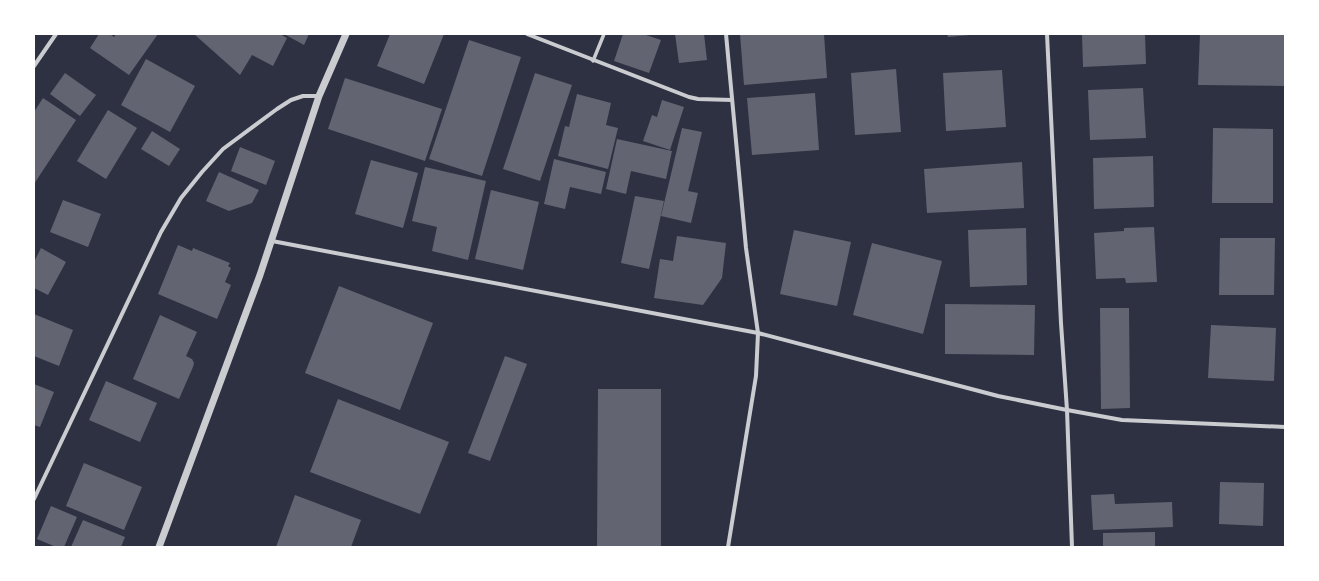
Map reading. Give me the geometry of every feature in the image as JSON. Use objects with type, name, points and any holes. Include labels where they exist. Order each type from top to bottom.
[{"type":"street","points":[[34,66],[56,34]]},
{"type":"street","points":[[159,547],[260,275],[319,96],[346,34]]},
{"type":"street","points":[[528,34],[689,97],[698,99],[732,100]]},
{"type":"street","points":[[593,60],[604,34]]},
{"type":"street","points":[[726,34],[746,248],[758,333],[756,376],[728,547]]},
{"type":"street","points":[[1047,34],[1061,323],[1067,410],[1072,547]]},
{"type":"street","points":[[34,499],[161,232],[181,198],[223,149],[251,128],[291,100],[303,96],[319,96]]},
{"type":"street","points":[[272,241],[758,333],[998,396],[1067,410],[1122,420],[1285,428]]},
{"type":"building","points":[[99,34],[110,34],[114,37],[116,34],[158,34],[129,75],[90,48]]},
{"type":"building","points":[[194,34],[280,34],[287,38],[273,66],[252,55],[240,75]]},
{"type":"building","points":[[284,34],[309,34],[304,45]]},
{"type":"building","points":[[390,34],[444,34],[424,84],[377,66]]},
{"type":"building","points":[[623,34],[643,34],[661,40],[649,73],[614,61]]},
{"type":"building","points":[[675,34],[704,34],[707,60],[679,63]]},
{"type":"building","points":[[740,34],[824,34],[827,78],[744,85]]},
{"type":"building","points":[[947,34],[970,34],[970,35],[948,37]]},
{"type":"building","points":[[1082,34],[1145,34],[1146,64],[1083,67]]},
{"type":"building","points":[[1200,34],[1285,34],[1285,86],[1198,85]]},
{"type":"building","points":[[469,40],[521,57],[482,176],[429,159]]},
{"type":"building","points":[[146,59],[195,86],[170,132],[121,105]]},
{"type":"building","points":[[896,69],[901,132],[855,135],[851,73]]},
{"type":"building","points":[[1002,70],[1006,127],[946,131],[943,73]]},
{"type":"building","points":[[65,73],[96,95],[80,116],[50,94]]},
{"type":"building","points":[[535,73],[572,85],[540,181],[503,169]]},
{"type":"building","points":[[345,78],[442,109],[425,161],[328,129]]},
{"type":"building","points":[[1143,88],[1146,138],[1090,140],[1088,90]]},
{"type":"building","points":[[815,93],[819,150],[752,155],[747,98]]},
{"type":"building","points":[[577,94],[611,103],[606,125],[618,128],[608,169],[558,156],[565,126],[569,127]]},
{"type":"building","points":[[43,98],[76,120],[34,184],[34,112]]},
{"type":"building","points":[[662,100],[684,107],[670,150],[643,141],[652,115],[657,117]]},
{"type":"building","points":[[108,110],[137,128],[106,179],[77,161]]},
{"type":"building","points":[[682,128],[702,132],[688,191],[698,193],[691,223],[661,216]]},
{"type":"building","points":[[1213,128],[1273,129],[1273,203],[1212,203]]},
{"type":"building","points":[[152,131],[180,149],[169,166],[141,149]]},
{"type":"building","points":[[617,139],[672,151],[666,179],[631,171],[626,194],[606,189]]},
{"type":"building","points":[[240,147],[275,161],[266,185],[231,171]]},
{"type":"building","points":[[1153,156],[1154,207],[1094,209],[1093,158]]},
{"type":"building","points":[[554,159],[606,172],[601,194],[570,187],[565,209],[544,204]]},
{"type":"building","points":[[371,160],[418,173],[403,228],[355,214]]},
{"type":"building","points":[[1022,162],[1024,208],[927,213],[924,169]]},
{"type":"building","points":[[425,167],[486,181],[468,260],[432,251],[437,227],[412,221]]},
{"type":"building","points":[[219,172],[259,190],[252,203],[229,211],[206,201]]},
{"type":"building","points":[[491,190],[539,202],[523,270],[475,259]]},
{"type":"building","points":[[635,196],[664,201],[649,269],[621,263]]},
{"type":"building","points":[[63,200],[101,214],[88,247],[50,232]]},
{"type":"building","points":[[1154,227],[1157,282],[1126,283],[1125,278],[1096,279],[1094,233],[1124,231],[1124,228]]},
{"type":"building","points":[[1026,228],[1027,285],[970,287],[968,230]]},
{"type":"building","points":[[794,230],[851,242],[837,306],[780,294]]},
{"type":"building","points":[[677,236],[726,243],[722,278],[703,305],[654,298],[660,259],[673,261]]},
{"type":"building","points":[[1220,238],[1275,238],[1274,295],[1219,295]]},
{"type":"building","points":[[872,243],[942,261],[923,334],[853,315]]},
{"type":"building","points":[[178,245],[192,251],[193,248],[230,263],[228,266],[231,268],[225,282],[231,285],[217,319],[158,294]]},
{"type":"building","points":[[41,248],[66,262],[48,295],[34,288],[34,262]]},
{"type":"building","points":[[339,286],[433,323],[400,410],[305,373]]},
{"type":"building","points":[[945,304],[1035,305],[1034,355],[945,354]]},
{"type":"building","points":[[1100,308],[1129,308],[1130,408],[1101,409]]},
{"type":"building","points":[[34,314],[73,330],[59,366],[34,356]]},
{"type":"building","points":[[160,315],[197,332],[186,356],[192,359],[194,363],[193,367],[179,399],[133,379]]},
{"type":"building","points":[[1211,325],[1276,328],[1274,381],[1208,378]]},
{"type":"building","points":[[505,356],[527,364],[490,461],[468,453]]},
{"type":"building","points":[[106,381],[157,403],[140,442],[89,420]]},
{"type":"building","points":[[34,384],[54,392],[40,427],[34,425]]},
{"type":"building","points":[[598,389],[661,389],[661,547],[597,547]]},
{"type":"building","points":[[338,399],[449,442],[420,514],[310,472]]},
{"type":"building","points":[[84,463],[142,487],[124,530],[66,506]]},
{"type":"building","points":[[1220,482],[1264,483],[1263,526],[1219,524]]},
{"type":"building","points":[[1114,494],[1115,504],[1172,502],[1173,527],[1093,530],[1091,495]]},
{"type":"building","points":[[295,495],[361,520],[351,547],[276,547]]},
{"type":"building","points":[[51,506],[77,517],[64,547],[56,547],[37,539]]},
{"type":"building","points":[[83,520],[125,537],[121,547],[71,547]]},
{"type":"building","points":[[1155,532],[1155,547],[1103,547],[1103,533]]}]
